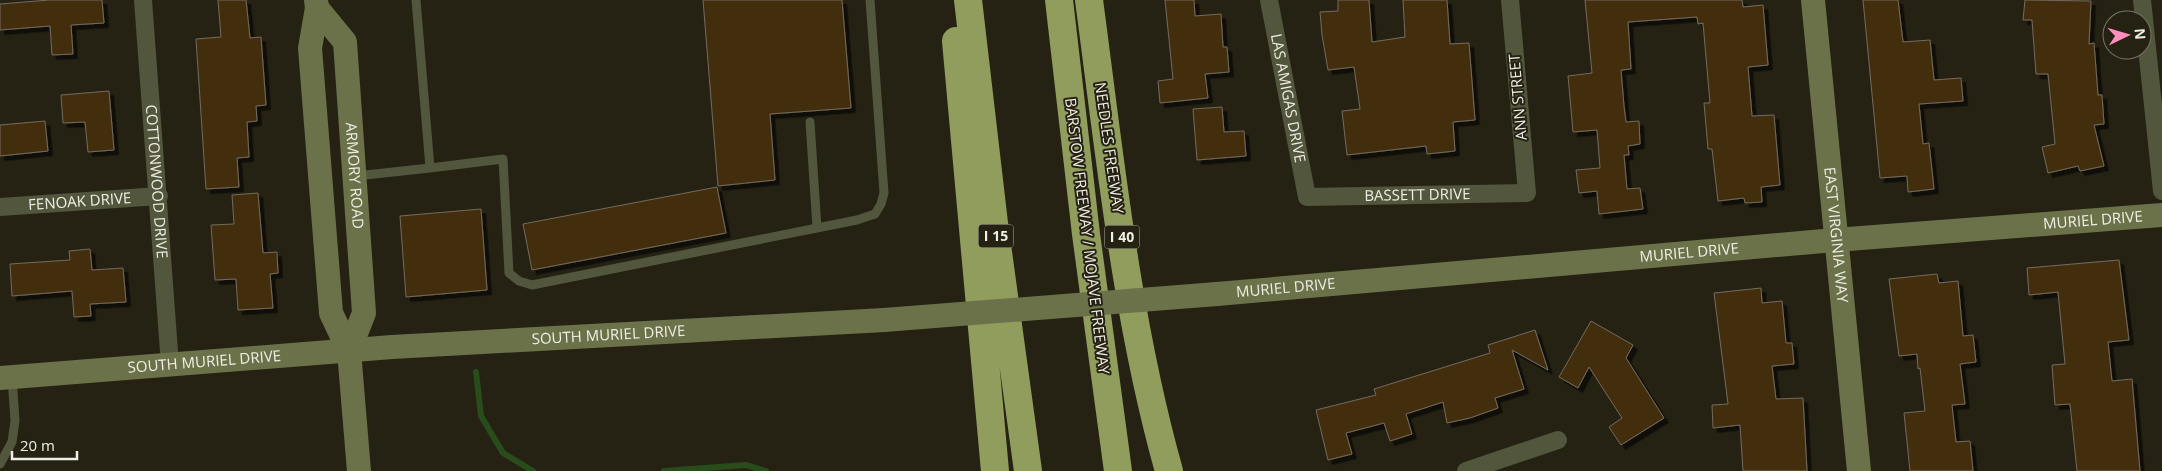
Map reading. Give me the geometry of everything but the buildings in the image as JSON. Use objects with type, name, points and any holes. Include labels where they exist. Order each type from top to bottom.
[{"type":"highway","points":[[952,0],[995,471]]},
{"type":"highway","name":"I 15","points":[[968,0],[996,232],[1028,471]]},
{"type":"highway","name":"BARSTOW FREEWAY / MOJAVE FREEWAY","points":[[1059,0],[1086,234],[1118,471]]},
{"type":"highway","name":"NEEDLES FREEWAY","points":[[1089,0],[1128,276],[1142,353],[1170,471]]},
{"type":"street","name":"COTTONWOOD DRIVE","points":[[143,0],[170,365]]},
{"type":"street","name":"LAS AMIGAS DRIVE","points":[[1269,0],[1308,197]]},
{"type":"street","name":"ANN STREET","points":[[1510,0],[1527,193]]},
{"type":"street","name":"EAST VIRGINIA WAY","points":[[1813,0],[1859,471]]},
{"type":"street","points":[[2142,0],[2162,191]]},
{"type":"street","name":"ARMORY ROAD","points":[[317,4],[344,42],[364,313],[349,351]]},
{"type":"street","name":"ARMORY ROAD","points":[[317,4],[310,48],[331,313],[349,351],[359,471]]},
{"type":"street","name":"BASSETT DRIVE","points":[[1308,197],[1527,193]]},
{"type":"street","name":"FENOAK DRIVE","points":[[0,207],[159,196]]},
{"type":"street","name":"MURIEL DRIVE","points":[[1217,294],[1835,240],[2162,215]]},
{"type":"street","name":"SOUTH MURIEL DRIVE","points":[[6,378],[349,351],[884,320],[1217,294]]},
{"type":"street","points":[[1466,471],[1558,440]]},
{"type":"lane","points":[[416,0],[430,168]]},
{"type":"lane","points":[[354,176],[503,159],[508,273],[519,281],[532,285],[817,228],[874,214],[884,193],[870,0]]},
{"type":"lane","points":[[810,122],[817,228]]},
{"type":"lane","points":[[0,464],[12,442],[15,421],[6,378]]},
{"type":"waterway","points":[[476,372],[481,416],[503,453],[533,471]]},
{"type":"waterway","points":[[664,471],[746,465],[766,471]]}]
